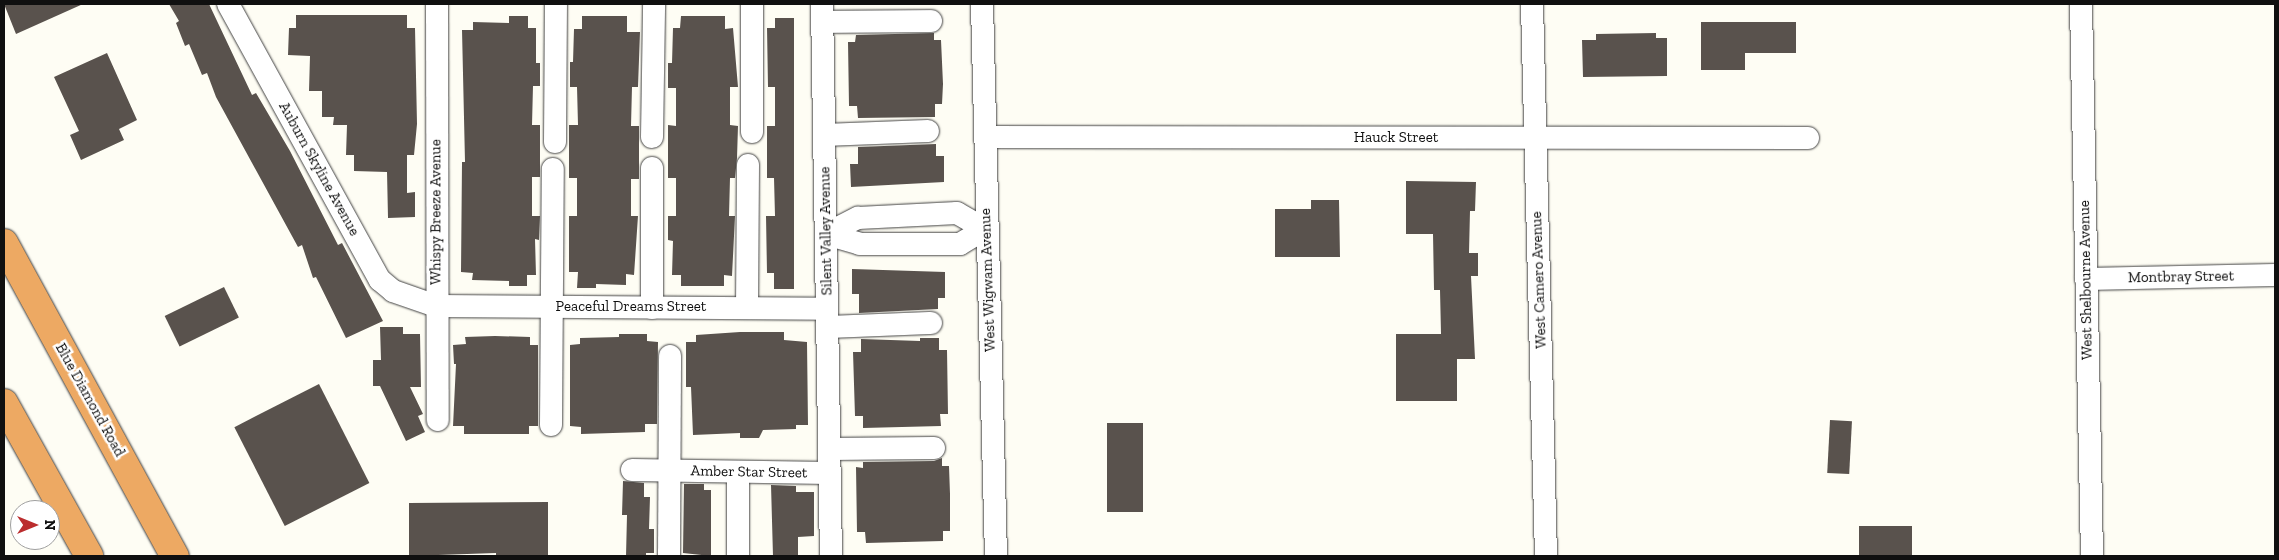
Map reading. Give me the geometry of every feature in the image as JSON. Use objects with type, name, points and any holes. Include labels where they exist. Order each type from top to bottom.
[{"type":"highway","name":"Blue Diamond Road","points":[[4,243],[175,556]]},
{"type":"highway","points":[[4,403],[76,544],[89,556]]},
{"type":"street","name":"Whispy Breeze Avenue","points":[[437,4],[436,306],[438,420]]},
{"type":"street","points":[[555,142],[556,4]]},
{"type":"street","points":[[652,137],[654,4]]},
{"type":"street","points":[[752,4],[752,132]]},
{"type":"street","name":"West Wigwam Avenue","points":[[982,4],[986,229],[996,556]]},
{"type":"street","name":"West Camero Avenue","points":[[1532,4],[1546,556]]},
{"type":"street","name":"West Shelbourne Avenue","points":[[2080,4],[2092,556]]},
{"type":"street","name":"Auburn Skyline Avenue","points":[[233,5],[380,280],[393,292],[436,306]]},
{"type":"street","name":"Silent Valley Avenue","points":[[831,556],[823,13],[931,21]]},
{"type":"street","points":[[824,135],[928,131]]},
{"type":"street","name":"Hauck Street","points":[[985,137],[1808,138]]},
{"type":"street","points":[[747,308],[748,164]]},
{"type":"street","points":[[652,168],[652,308]]},
{"type":"street","points":[[551,424],[553,169]]},
{"type":"street","points":[[826,234],[858,218],[956,212],[986,229]]},
{"type":"street","points":[[826,234],[860,244],[960,244],[986,229]]},
{"type":"street","name":"Montbray Street","points":[[2086,279],[2275,275]]},
{"type":"street","name":"Peaceful Dreams Street","points":[[436,306],[747,308],[827,318]]},
{"type":"street","points":[[827,318],[931,323]]},
{"type":"street","name":"Amber Star Street","points":[[668,556],[670,356]]},
{"type":"street","points":[[829,449],[934,448]]},
{"type":"street","name":"Amber Star Street","points":[[632,470],[829,473]]},
{"type":"street","points":[[738,472],[738,556]]},
{"type":"building","points":[[4,4],[83,4],[16,34]]},
{"type":"building","points":[[169,4],[209,4],[252,95],[256,93],[290,151],[338,245],[342,243],[383,321],[346,338],[316,277],[313,278],[302,245],[298,247],[216,97],[207,73],[202,75],[189,44],[185,46],[176,23],[179,21]]},
{"type":"building","points":[[296,15],[407,15],[407,28],[415,28],[417,124],[414,155],[407,155],[407,193],[415,192],[415,217],[388,218],[387,172],[354,171],[354,155],[346,155],[347,125],[333,125],[334,117],[322,117],[322,91],[309,91],[310,56],[288,55],[289,28],[296,28]]},
{"type":"building","points":[[509,16],[528,16],[528,28],[536,28],[536,63],[540,63],[540,86],[533,86],[532,125],[540,125],[540,177],[532,177],[532,216],[540,216],[539,240],[535,239],[536,275],[527,275],[527,286],[509,286],[509,281],[472,280],[473,273],[461,272],[462,162],[465,162],[462,30],[473,30],[473,22],[509,23]]},
{"type":"building","points":[[582,16],[627,16],[627,32],[640,32],[638,87],[632,87],[631,126],[639,126],[639,179],[631,179],[631,216],[638,216],[634,275],[626,274],[626,285],[596,284],[596,288],[577,288],[578,272],[569,272],[569,216],[577,216],[577,178],[569,178],[569,125],[578,125],[577,87],[570,87],[570,62],[573,62],[574,29],[582,29]]},
{"type":"building","points":[[681,16],[725,16],[725,29],[733,28],[738,87],[730,87],[730,125],[738,126],[735,178],[730,178],[729,216],[735,216],[732,276],[724,275],[724,286],[681,286],[681,275],[672,275],[673,241],[668,240],[668,216],[676,216],[676,178],[668,178],[668,125],[676,126],[676,88],[668,88],[668,63],[672,63],[673,28],[680,28]]},
{"type":"building","points":[[775,18],[794,18],[794,289],[774,289],[774,273],[767,273],[766,216],[775,216],[774,178],[767,178],[767,126],[775,126],[775,87],[768,87],[767,28],[775,28]]},
{"type":"building","points":[[1701,22],[1796,22],[1796,53],[1745,53],[1745,70],[1701,70]]},
{"type":"building","points":[[934,33],[934,40],[941,40],[943,84],[942,104],[935,104],[935,117],[858,118],[857,106],[849,106],[848,42],[855,42],[856,35]]},
{"type":"building","points":[[1656,33],[1656,38],[1667,38],[1667,76],[1583,77],[1582,40],[1596,40],[1596,34]]},
{"type":"building","points":[[107,53],[137,120],[119,129],[124,140],[81,160],[70,135],[79,131],[54,77]]},
{"type":"building","points":[[936,144],[936,156],[944,156],[944,182],[851,187],[850,164],[858,164],[858,147]]},
{"type":"building","points":[[1406,181],[1476,182],[1475,211],[1470,211],[1469,253],[1478,253],[1478,276],[1471,276],[1475,359],[1457,359],[1457,401],[1396,401],[1396,334],[1441,334],[1440,290],[1434,290],[1433,234],[1406,234]]},
{"type":"building","points":[[1311,200],[1339,200],[1340,257],[1275,257],[1275,209],[1311,209]]},
{"type":"building","points":[[852,269],[945,272],[945,298],[938,298],[938,309],[859,313],[859,294],[852,294]]},
{"type":"building","points":[[224,287],[239,318],[180,346],[165,316]]},
{"type":"building","points":[[380,327],[403,327],[403,334],[420,334],[421,387],[410,387],[423,414],[418,416],[425,432],[406,441],[380,386],[373,386],[373,360],[381,360]]},
{"type":"building","points":[[784,332],[784,340],[807,342],[808,425],[796,425],[796,429],[763,430],[759,438],[740,438],[740,433],[693,435],[691,387],[686,387],[686,342],[696,342],[696,335]]},
{"type":"building","points":[[619,334],[647,334],[647,341],[658,342],[657,424],[645,424],[645,432],[581,434],[581,427],[570,426],[570,345],[580,344],[580,338],[619,337]]},
{"type":"building","points":[[465,337],[530,337],[530,345],[538,345],[538,426],[529,426],[529,434],[464,434],[464,426],[453,426],[456,364],[454,364],[453,345],[466,344]]},
{"type":"building","points":[[920,338],[939,338],[939,350],[947,350],[948,414],[940,414],[941,426],[863,428],[863,416],[855,416],[853,352],[861,352],[861,339],[920,341]]},
{"type":"building","points":[[319,384],[369,483],[285,526],[234,427]]},
{"type":"building","points":[[1830,420],[1852,421],[1849,474],[1827,473]]},
{"type":"building","points":[[1107,423],[1143,423],[1143,512],[1107,512]]},
{"type":"building","points":[[942,458],[942,466],[949,466],[950,494],[950,531],[943,531],[943,541],[866,543],[865,532],[857,532],[856,467],[863,468],[863,462],[934,461]]},
{"type":"building","points":[[623,481],[644,483],[644,497],[650,497],[649,529],[654,529],[654,553],[646,553],[646,556],[626,556],[627,515],[622,515]]},
{"type":"building","points":[[684,484],[704,484],[704,490],[711,490],[711,556],[683,553]]},
{"type":"building","points":[[771,485],[796,486],[796,492],[814,492],[814,536],[798,537],[798,556],[773,556]]},
{"type":"building","points":[[548,502],[548,556],[496,556],[496,553],[409,556],[409,503]]},
{"type":"building","points":[[1859,526],[1912,526],[1912,556],[1859,556]]}]
